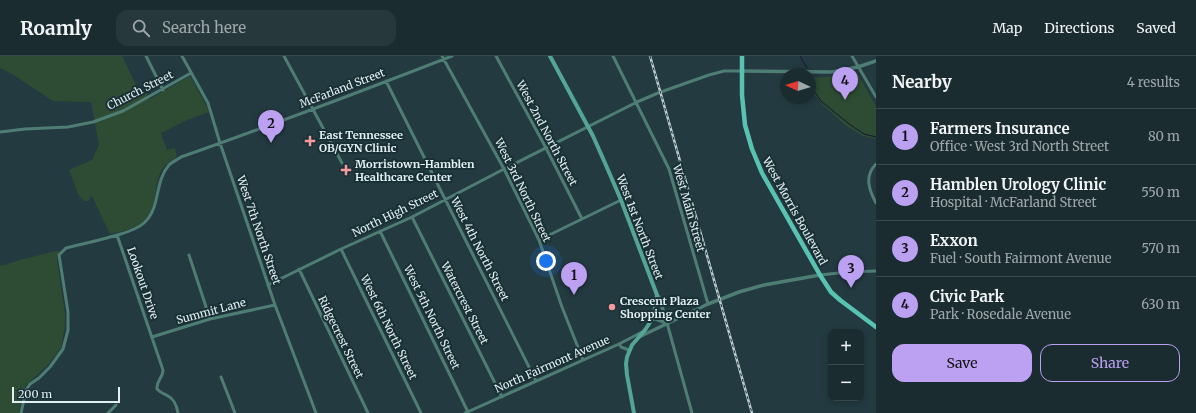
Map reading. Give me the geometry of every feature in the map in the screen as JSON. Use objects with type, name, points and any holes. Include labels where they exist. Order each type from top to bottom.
[{"type":"main road","name":"West 1st North Street","points":[[550,56],[605,163],[621,200],[657,295]]},
{"type":"main road","name":"West Morris Boulevard","points":[[742,56],[742,95],[746,125],[752,149],[762,173],[820,276],[831,292],[876,327]]},
{"type":"main road","points":[[634,413],[628,385],[626,364],[629,350],[638,337],[646,330],[652,318],[657,295]]},
{"type":"street","points":[[146,56],[163,90]]},
{"type":"street","name":"West 7th North Street","points":[[182,56],[208,103],[268,285],[316,413]]},
{"type":"street","points":[[290,56],[285,57],[342,163]]},
{"type":"street","name":"McFarland Street","points":[[21,413],[26,390],[30,384],[39,378],[50,367],[63,349],[68,330],[68,312],[59,255],[66,248],[118,235],[132,230],[144,223],[154,210],[162,174],[169,164],[181,157],[314,110],[443,58],[452,56]]},
{"type":"street","name":"West 2nd North Street","points":[[496,56],[546,148],[582,219]]},
{"type":"street","name":"West Main Street","points":[[613,56],[669,169],[708,304]]},
{"type":"street","points":[[852,56],[876,97]]},
{"type":"street","name":"West 3rd North Street","points":[[443,58],[504,169],[538,240],[583,360]]},
{"type":"street","points":[[742,72],[832,72],[858,67],[876,61]]},
{"type":"street","name":"North High Street","points":[[268,285],[341,249],[412,217],[444,199],[637,102],[658,93],[724,71],[742,72]]},
{"type":"street","name":"Church Street","points":[[0,132],[68,127],[93,122],[123,111],[191,74]]},
{"type":"street","name":"West 4th North Street","points":[[386,81],[536,381]]},
{"type":"street","points":[[876,164],[868,176],[868,185],[876,203]]},
{"type":"street","points":[[538,240],[621,200]]},
{"type":"street","name":"Watercrest Street","points":[[412,217],[502,397]]},
{"type":"street","name":"West 5th North Street","points":[[380,231],[467,413]]},
{"type":"street","name":"Lookout Drive","points":[[118,235],[163,370],[163,375],[157,384],[157,389],[161,394],[169,396],[178,413]]},
{"type":"street","name":"West 6th North Street","points":[[341,249],[421,413]]},
{"type":"street","points":[[189,255],[210,319]]},
{"type":"street","name":"Ridgecrest Street","points":[[299,270],[368,413]]},
{"type":"street","points":[[638,337],[708,304],[739,292],[764,285],[848,272],[876,271]]},
{"type":"street","name":"West 1st North Street","points":[[657,295],[659,297],[692,413]]},
{"type":"street","name":"Summit Lane","points":[[152,337],[210,319],[275,305]]},
{"type":"street","points":[[652,318],[666,323]]},
{"type":"street","name":"North Fairmont Avenue","points":[[467,413],[475,408],[619,344],[646,330]]},
{"type":"street","points":[[619,344],[621,347],[629,350]]},
{"type":"street","points":[[221,376],[235,413]]},
{"type":"street","points":[[108,413],[116,405]]},
{"type":"street","points":[[475,408],[477,413]]},
{"type":"green space","points":[[0,56],[122,56],[141,93],[147,94],[150,99],[190,76],[209,112],[187,120],[161,133],[167,150],[175,148],[177,157],[166,165],[161,171],[158,178],[152,208],[144,221],[137,226],[124,231],[110,234],[92,196],[88,201],[84,201],[78,194],[69,170],[92,160],[99,145],[91,102],[53,101],[12,74],[0,68]]},
{"type":"green space","points":[[856,71],[876,106],[876,139],[863,136],[846,126],[823,105],[816,96],[816,78],[836,76]]},
{"type":"green space","points":[[59,251],[57,259],[65,313],[65,325],[61,348],[47,366],[26,385],[22,391],[19,413],[0,413],[0,264],[1,266]]},
{"type":"waterway","points":[[800,56],[807,68]]},
{"type":"waterway","points":[[816,94],[821,101],[849,124],[864,134],[876,137]]},
{"type":"railway","points":[[650,56],[752,413]]},
{"type":"place","name":"Civic Park","points":[[845,100]]},
{"type":"place","name":"East Tennessee OB/GYN Clinic","points":[[310,141]]},
{"type":"place","name":"Hamblen Urology Clinic","points":[[271,143]]},
{"type":"place","name":"Morristown-Hamblen Healthcare Center","points":[[346,170]]},
{"type":"place","name":"Exxon","points":[[851,288]]},
{"type":"place","name":"Farmers Insurance","points":[[574,295]]},
{"type":"place","name":"Crescent Plaza Shopping Center","points":[[612,307]]}]
